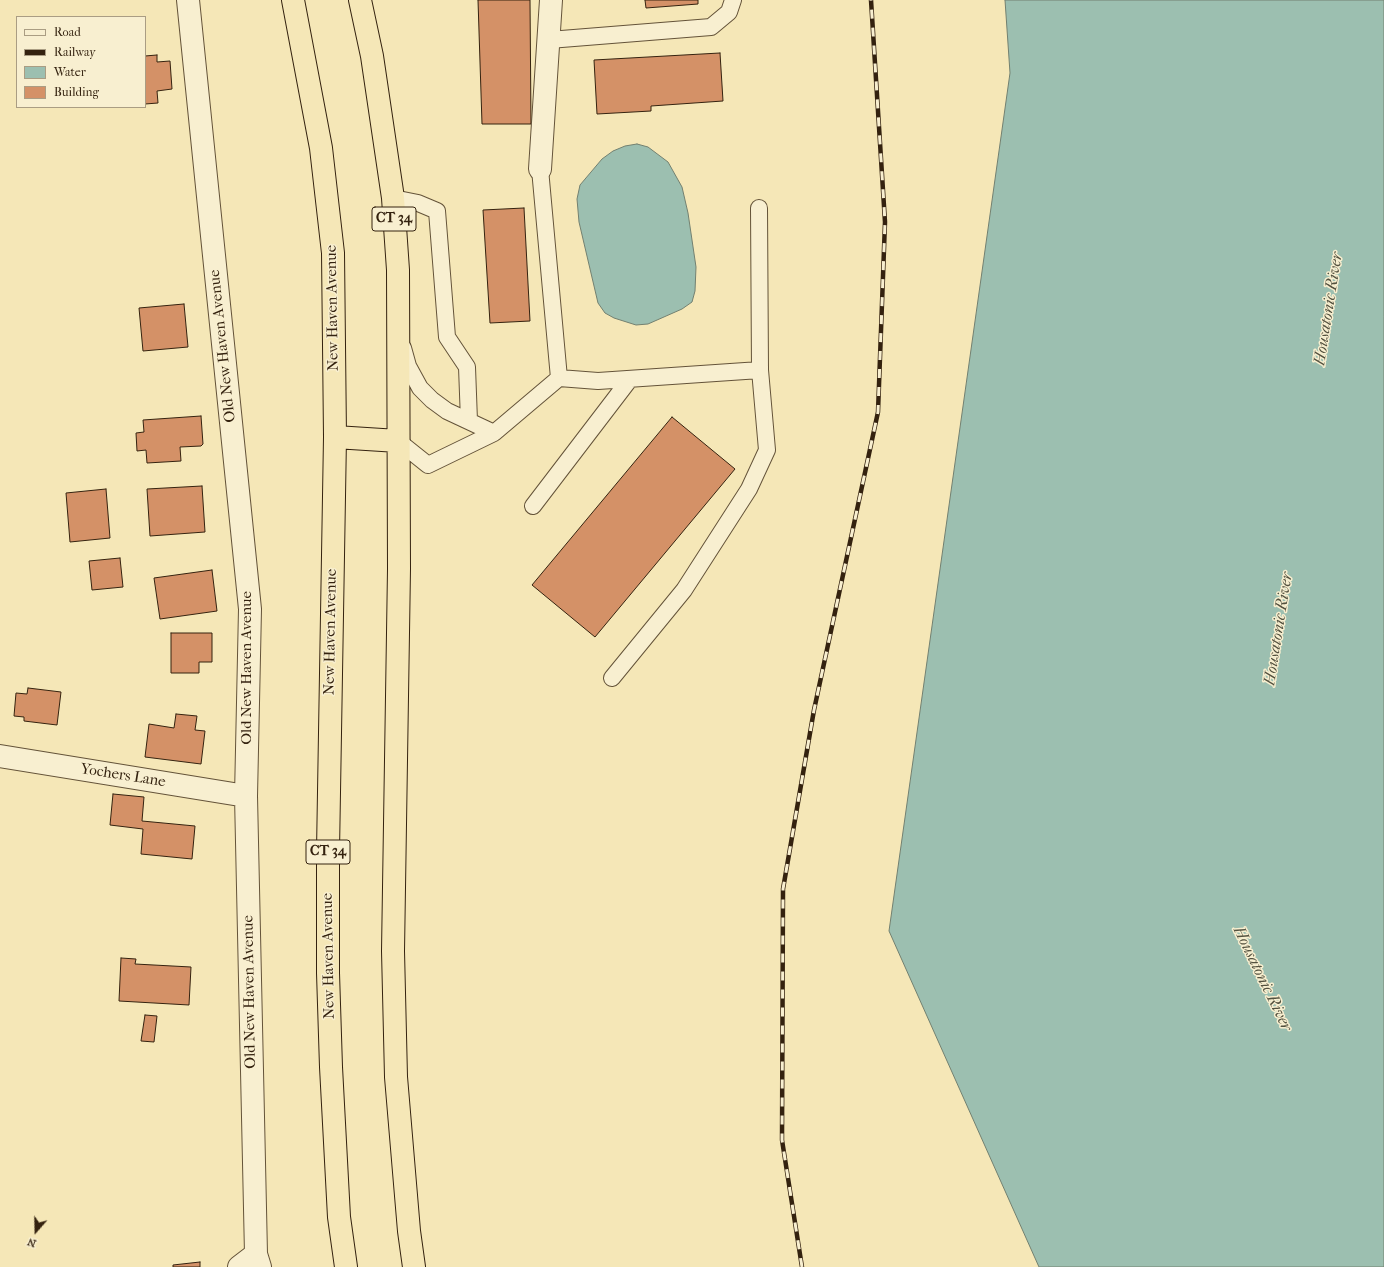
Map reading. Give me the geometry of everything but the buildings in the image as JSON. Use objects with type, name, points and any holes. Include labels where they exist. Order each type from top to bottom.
[{"type":"highway","name":"New Haven Avenue","points":[[293,0],[322,148],[333,253],[335,437],[328,851],[328,973],[331,1067],[339,1217],[346,1267]]},
{"type":"highway","name":"CT 34","points":[[360,0],[372,56],[393,198],[398,270],[399,569],[393,951],[395,1061],[409,1231],[414,1267]]},
{"type":"highway","points":[[335,437],[398,441]]},
{"type":"street","name":"Old New Haven Avenue","points":[[188,0],[250,609],[246,796],[258,1260]]},
{"type":"street","points":[[540,169],[551,0]]},
{"type":"street","name":"Yochers Lane","points":[[0,756],[246,796]]},
{"type":"street","points":[[239,1267],[258,1260]]},
{"type":"lane","points":[[549,40],[711,27],[729,12],[733,0]]},
{"type":"lane","points":[[540,169],[559,378]]},
{"type":"lane","points":[[393,198],[418,203],[437,211],[447,337],[467,367],[469,421]]},
{"type":"lane","points":[[612,678],[684,590],[749,489],[767,450],[760,370],[759,208]]},
{"type":"lane","points":[[398,327],[408,366],[420,388],[432,400],[447,411],[494,433]]},
{"type":"lane","points":[[398,441],[428,465],[494,433],[559,378],[598,381],[760,370]]},
{"type":"lane","points":[[533,506],[630,379]]},
{"type":"water","name":"Housatonic River","points":[[1005,0],[1384,0],[1384,1267],[1039,1267],[889,931],[1010,73]]},
{"type":"water","points":[[637,144],[648,147],[668,162],[682,187],[688,213],[696,267],[695,291],[692,302],[682,309],[648,324],[636,325],[614,318],[605,313],[598,303],[579,222],[577,199],[580,185],[602,159],[613,151],[625,146]]},
{"type":"railway","points":[[802,1267],[782,1140],[783,889],[814,710],[878,412],[885,222],[871,0]]}]
